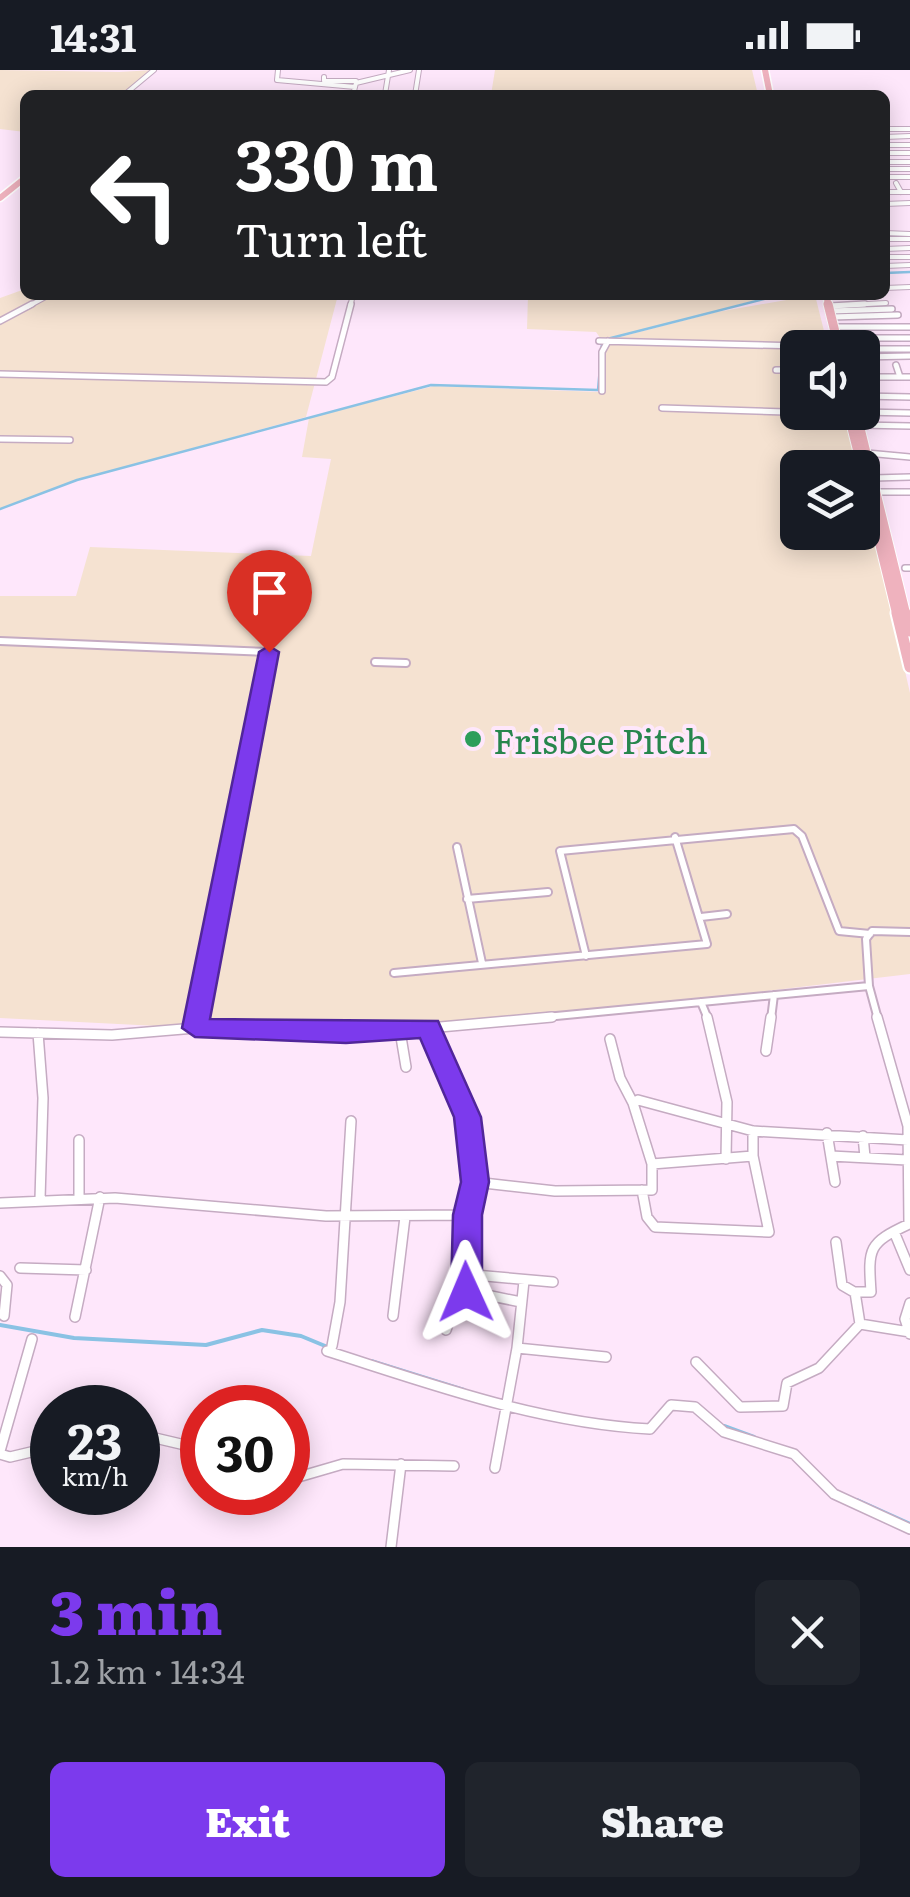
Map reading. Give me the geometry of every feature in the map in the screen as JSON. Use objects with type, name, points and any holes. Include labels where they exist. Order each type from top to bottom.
[{"type":"highway","points":[[0,198],[20,182]]},
{"type":"highway","points":[[824,300],[831,330]]},
{"type":"highway","points":[[825,300],[834,330]]},
{"type":"highway","points":[[880,528],[905,592],[910,631]]},
{"type":"highway","points":[[880,542],[910,667]]},
{"type":"street","points":[[130,90],[154,70]]},
{"type":"street","points":[[278,70],[277,80],[355,88],[389,73],[410,70]]},
{"type":"street","points":[[355,88],[357,70]]},
{"type":"street","points":[[306,83],[309,76]]},
{"type":"street","points":[[324,77],[324,81],[355,88]]},
{"type":"street","points":[[896,182],[901,192]]},
{"type":"street","points":[[890,197],[910,192]]},
{"type":"street","points":[[0,320],[39,300]]},
{"type":"street","points":[[0,374],[326,382],[332,377],[353,300]]},
{"type":"street","points":[[880,300],[898,315],[902,327]]},
{"type":"street","points":[[832,315],[886,304]]},
{"type":"street","points":[[832,315],[892,308]]},
{"type":"street","points":[[832,315],[898,315]]},
{"type":"street","points":[[832,315],[910,327]]},
{"type":"street","points":[[880,341],[910,338]]},
{"type":"street","points":[[598,341],[780,344]]},
{"type":"street","points":[[602,391],[602,352],[608,342]]},
{"type":"street","points":[[880,349],[910,349]]},
{"type":"street","points":[[880,357],[910,356]]},
{"type":"street","points":[[896,365],[900,377]]},
{"type":"street","points":[[881,377],[910,377]]},
{"type":"street","points":[[880,397],[910,398]]},
{"type":"street","points":[[662,408],[780,411]]},
{"type":"street","points":[[880,412],[910,413]]},
{"type":"street","points":[[880,425],[910,426]]},
{"type":"street","points":[[0,439],[70,440]]},
{"type":"street","points":[[880,454],[910,457]]},
{"type":"street","points":[[880,478],[910,477]]},
{"type":"street","points":[[880,492],[910,492]]},
{"type":"street","points":[[0,641],[269,652],[195,1028]]},
{"type":"street","points":[[375,662],[406,663]]},
{"type":"street","points":[[586,956],[560,851],[675,836],[794,830],[802,836],[839,931],[910,932]]},
{"type":"street","points":[[394,973],[707,944],[675,836]]},
{"type":"street","points":[[457,847],[482,963]]},
{"type":"street","points":[[467,899],[548,892]]},
{"type":"street","points":[[701,917],[728,914]]},
{"type":"street","points":[[836,1242],[842,1285],[855,1292],[872,1292],[868,1254],[880,1237],[909,1224],[906,1098],[886,1058],[868,986],[872,978],[867,954],[870,934]]},
{"type":"street","points":[[0,1032],[112,1034],[195,1028],[400,1031],[868,986]]},
{"type":"street","points":[[766,1051],[774,995]]},
{"type":"street","points":[[701,1002],[714,1034],[728,1125],[726,1159]]},
{"type":"street","points":[[429,1028],[467,1117],[475,1182],[467,1215],[466,1292]]},
{"type":"street","points":[[400,1031],[406,1067]]},
{"type":"street","points":[[38,1033],[43,1098],[40,1199]]},
{"type":"street","points":[[475,1182],[555,1191],[654,1189],[652,1164],[610,1039]]},
{"type":"street","points":[[633,1103],[649,1100],[753,1131],[908,1140]]},
{"type":"street","points":[[351,1121],[348,1216],[329,1348],[590,1426],[650,1428],[671,1406],[696,1407],[724,1432],[794,1454],[834,1494],[910,1529]]},
{"type":"street","points":[[642,1190],[647,1217],[655,1227],[769,1232],[753,1156],[753,1131]]},
{"type":"street","points":[[827,1133],[835,1182]]},
{"type":"street","points":[[863,1136],[865,1157]]},
{"type":"street","points":[[79,1140],[79,1196]]},
{"type":"street","points":[[652,1164],[753,1156]]},
{"type":"street","points":[[831,1156],[907,1160]]},
{"type":"street","points":[[0,1191],[1,1202],[79,1196],[348,1216],[467,1215]]},
{"type":"street","points":[[75,1317],[100,1197]]},
{"type":"street","points":[[394,1316],[404,1217]]},
{"type":"street","points":[[894,1234],[910,1270]]},
{"type":"street","points":[[20,1268],[86,1270]]},
{"type":"street","points":[[464,1274],[553,1282]]},
{"type":"street","points":[[0,1276],[7,1286],[4,1316]]},
{"type":"street","points":[[495,1468],[517,1348],[524,1281]]},
{"type":"street","points":[[446,1330],[456,1300],[466,1292],[521,1302]]},
{"type":"street","points":[[855,1292],[860,1324]]},
{"type":"street","points":[[860,1324],[910,1333],[906,1307],[910,1304]]},
{"type":"street","points":[[696,1362],[740,1407],[783,1406],[787,1383],[819,1368],[860,1324]]},
{"type":"street","points":[[30,1452],[0,1452],[32,1338]]},
{"type":"street","points":[[517,1348],[606,1358]]},
{"type":"street","points":[[310,1474],[343,1464],[454,1466]]},
{"type":"street","points":[[391,1547],[401,1464]]},
{"type":"shaded area","points":[[0,70],[154,70],[130,90],[20,90],[20,131],[0,129]]},
{"type":"shaded area","points":[[495,70],[752,70],[757,90],[492,90]]},
{"type":"shaded area","points":[[20,291],[20,300],[337,300],[306,417],[77,480],[0,509],[0,298]]},
{"type":"shaded area","points":[[528,300],[756,300],[604,341],[717,312],[786,300],[816,300],[824,330],[780,330],[780,430],[849,430],[854,450],[780,450],[780,550],[877,550],[910,693],[910,974],[374,1037],[0,1018],[0,596],[76,596],[90,547],[311,556],[331,459],[302,457],[309,418],[434,386],[601,392],[603,342],[596,332],[527,329]]},
{"type":"waterway","points":[[890,273],[910,272]]},
{"type":"waterway","points":[[607,339],[760,300]]},
{"type":"waterway","points":[[0,509],[77,480],[431,385],[598,390],[602,344]]},
{"type":"waterway","points":[[0,1325],[74,1338],[206,1345],[262,1330],[301,1336],[330,1348]]},
{"type":"waterway","points":[[371,1361],[464,1390]]},
{"type":"waterway","points":[[724,1426],[754,1437]]},
{"type":"waterway","points":[[857,1500],[910,1524]]},
{"type":"place","name":"Frisbee Pitch","points":[[473,739]]},
{"type":"route","points":[[269,652],[195,1028],[346,1033],[429,1028],[467,1117],[475,1182],[467,1215],[466,1292]]}]
